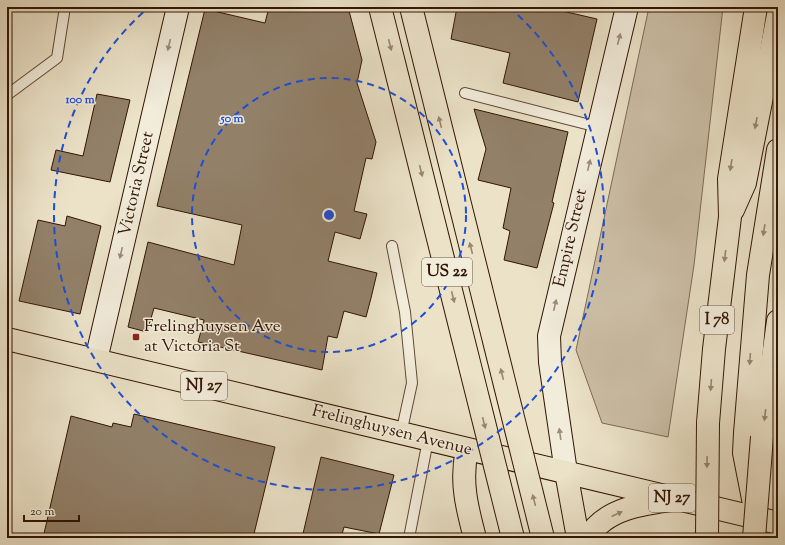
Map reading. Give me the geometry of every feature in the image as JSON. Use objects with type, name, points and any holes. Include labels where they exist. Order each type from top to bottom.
[{"type":"main road","name":"US 22","points":[[380,7],[513,538]]},
{"type":"main road","name":"US 22","points":[[411,7],[543,538]]},
{"type":"main road","points":[[754,85],[756,7]]},
{"type":"main road","points":[[754,85],[778,15]]},
{"type":"main road","name":"I 78","points":[[707,538],[708,423],[714,349],[730,217],[745,183],[754,85]]},
{"type":"main road","points":[[754,538],[756,512],[754,435],[758,275],[778,150]]},
{"type":"main road","points":[[754,435],[778,320]]},
{"type":"main road","name":"Frelinghuysen Avenue","points":[[7,339],[778,523]]},
{"type":"main road","points":[[467,450],[463,470],[464,491],[475,538]]},
{"type":"main road","points":[[566,472],[578,538]]},
{"type":"main road","points":[[588,538],[596,526],[618,513],[648,504],[679,499]]},
{"type":"street","name":"Victoria Street","points":[[96,360],[178,7]]},
{"type":"street","name":"Empire Street","points":[[566,472],[550,362],[549,336],[627,7]]},
{"type":"lane","points":[[7,94],[57,58],[65,7]]},
{"type":"lane","points":[[465,93],[598,127]]},
{"type":"lane","points":[[392,246],[405,312],[412,383],[401,434]]},
{"type":"lane","points":[[409,538],[428,440]]},
{"type":"shaded area","points":[[649,7],[723,7],[694,265],[668,437],[602,423],[576,350]]},
{"type":"building","points":[[269,7],[348,7],[362,60],[357,83],[376,142],[372,159],[366,158],[354,211],[367,214],[360,239],[335,232],[328,261],[377,273],[366,317],[344,311],[337,338],[328,336],[322,370],[198,342],[204,320],[154,308],[147,332],[128,327],[148,242],[234,265],[242,225],[157,206],[205,9],[265,23]]},
{"type":"building","points":[[457,7],[545,7],[597,19],[578,102],[503,83],[510,53],[451,39]]},
{"type":"building","points":[[97,94],[130,100],[110,182],[51,170],[56,150],[83,156]]},
{"type":"building","points":[[474,109],[568,132],[552,202],[554,203],[537,268],[504,260],[510,231],[503,228],[511,188],[478,180],[486,149]]},
{"type":"building","points":[[67,216],[101,226],[80,314],[19,301],[38,220],[65,226]]},
{"type":"building","points":[[134,414],[275,447],[253,538],[43,538],[71,416],[112,427],[113,423],[131,427]]},
{"type":"building","points":[[321,457],[394,475],[379,534],[344,527],[341,538],[302,538]]},
{"type":"place","name":"Frelinghuysen Ave at Victoria St","points":[[136,337]]}]
